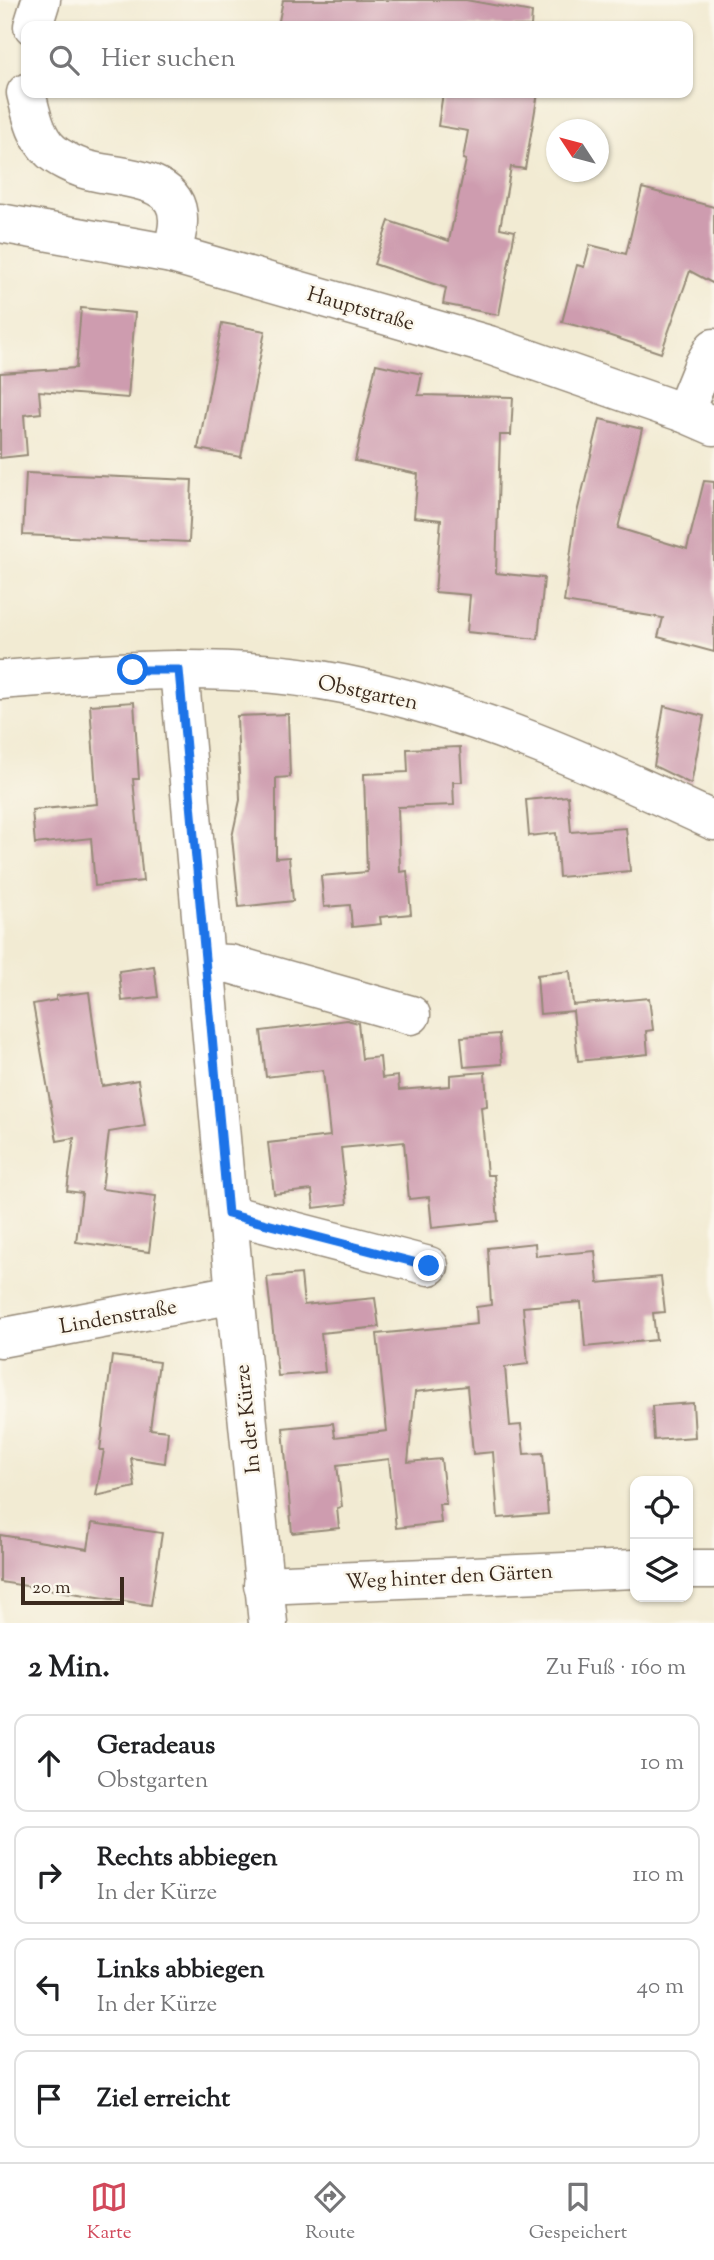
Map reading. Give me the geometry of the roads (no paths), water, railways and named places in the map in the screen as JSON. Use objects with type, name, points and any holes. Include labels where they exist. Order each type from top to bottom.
[{"type":"street","points":[[35,21],[41,0]]},
{"type":"street","points":[[27,98],[33,122],[51,151],[83,169],[150,183],[168,195],[177,208],[178,222],[172,254]]},
{"type":"street","name":"Hauptstraße","points":[[0,223],[172,254],[489,345],[699,420]]},
{"type":"street","points":[[699,420],[703,366],[714,348]]},
{"type":"street","name":"Obstgarten","points":[[0,680],[133,670],[179,670],[257,673],[342,683],[442,708],[544,745],[714,821]]},
{"type":"street","name":"In der Kürze","points":[[179,670],[235,1294],[268,1623]]},
{"type":"street","points":[[206,963],[230,964],[411,1016]]},
{"type":"street","points":[[228,1214],[429,1266]]},
{"type":"street","name":"Lindenstraße","points":[[0,1338],[235,1294]]},
{"type":"street","name":"Weg hinter den Gärten","points":[[263,1585],[630,1569]]},
{"type":"street","points":[[693,1569],[714,1569]]}]
